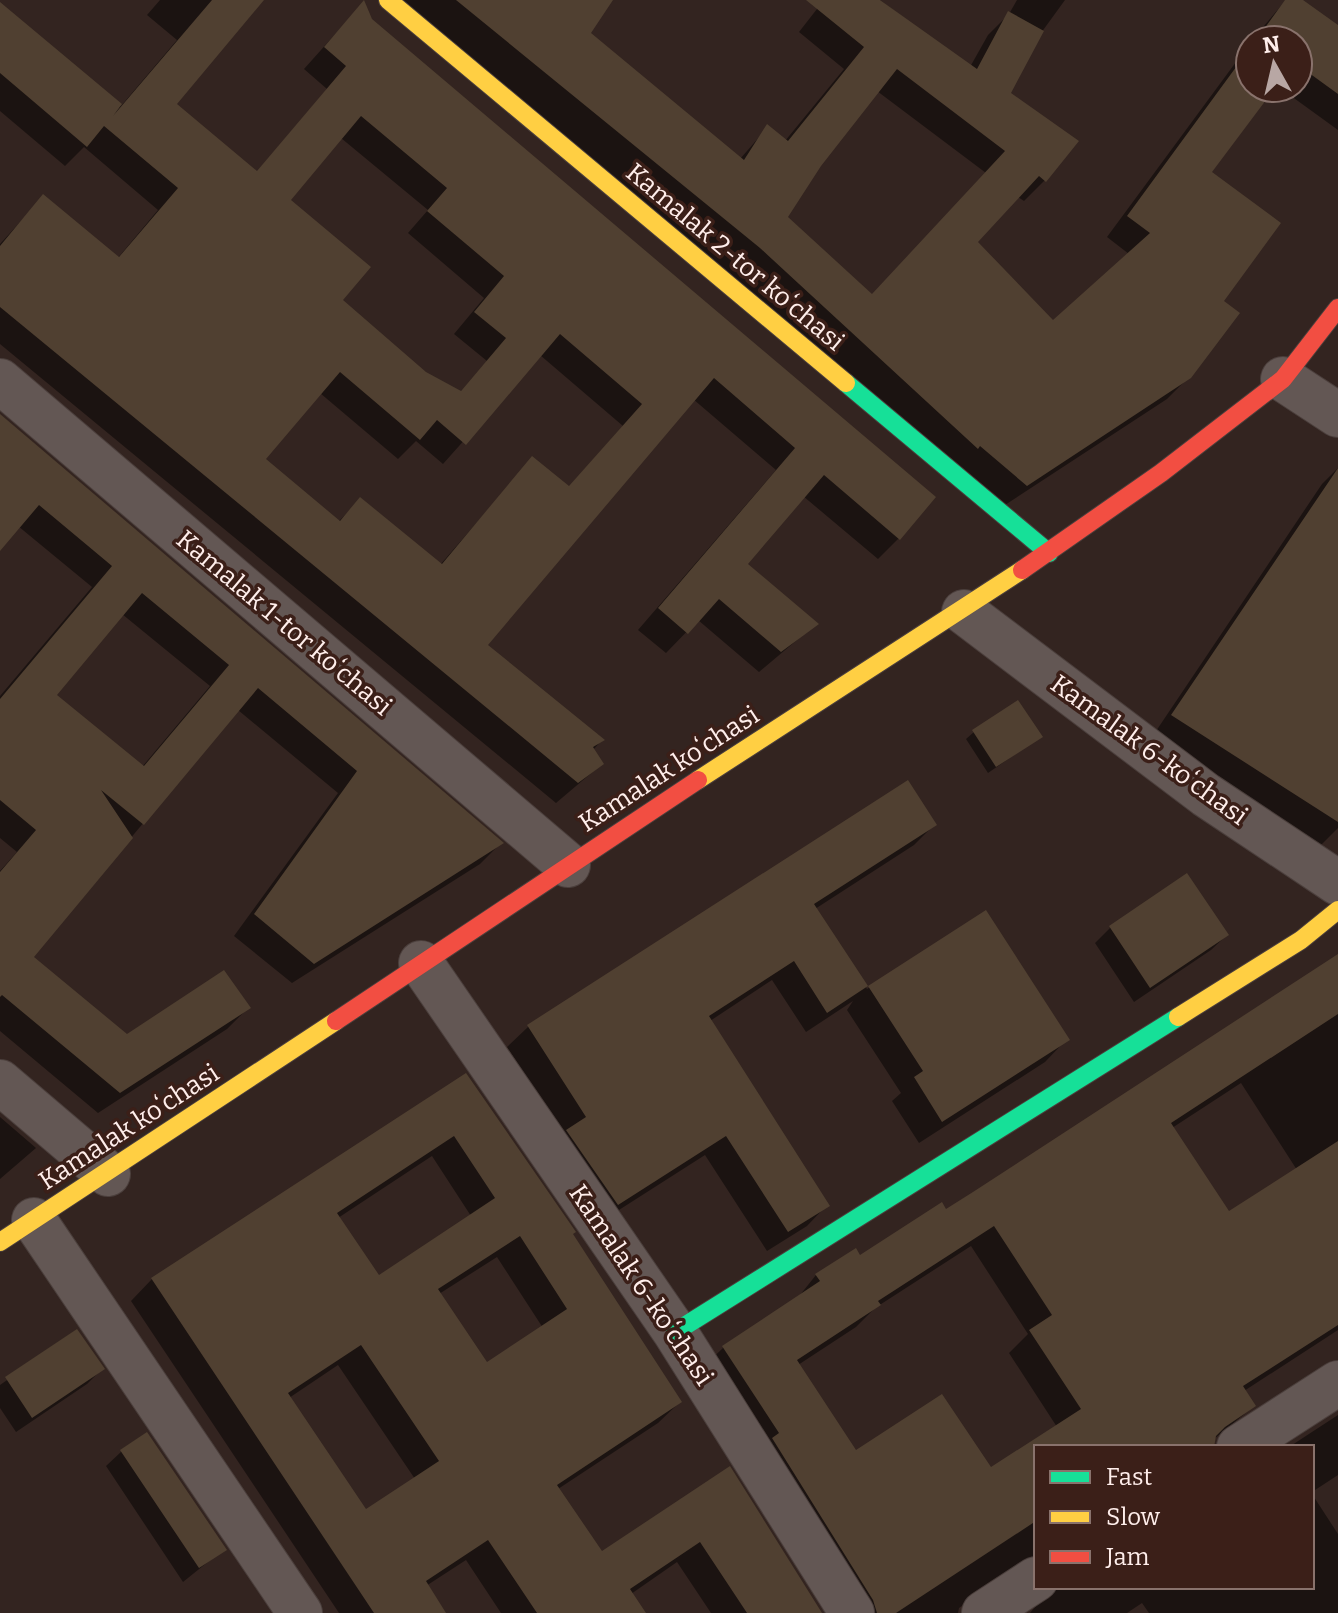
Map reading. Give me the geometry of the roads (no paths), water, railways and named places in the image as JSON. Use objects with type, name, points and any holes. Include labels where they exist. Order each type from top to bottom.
[{"type":"street","name":"Kamalak 2-tor koʻchasi","points":[[388,0],[1049,553]]},
{"type":"street","name":"Kamalak koʻchasi","points":[[17,1231],[108,1174],[568,865],[964,612],[1049,553],[1161,473],[1283,379],[1338,308]]},
{"type":"street","points":[[1283,379],[1338,415]]},
{"type":"street","name":"Kamalak 1-tor koʻchasi","points":[[0,381],[568,865]]},
{"type":"street","name":"Kamalak 6-koʻchasi","points":[[964,612],[1206,795],[1338,883]]},
{"type":"street","points":[[675,1332],[1301,940],[1338,910]]},
{"type":"street","name":"Kamalak 6-koʻchasi","points":[[421,963],[675,1332],[852,1613]]},
{"type":"street","points":[[0,1082],[108,1174]]},
{"type":"street","points":[[17,1231],[300,1613]]},
{"type":"street","points":[[1242,1445],[1338,1383]]},
{"type":"street","points":[[984,1613],[1034,1580]]}]
